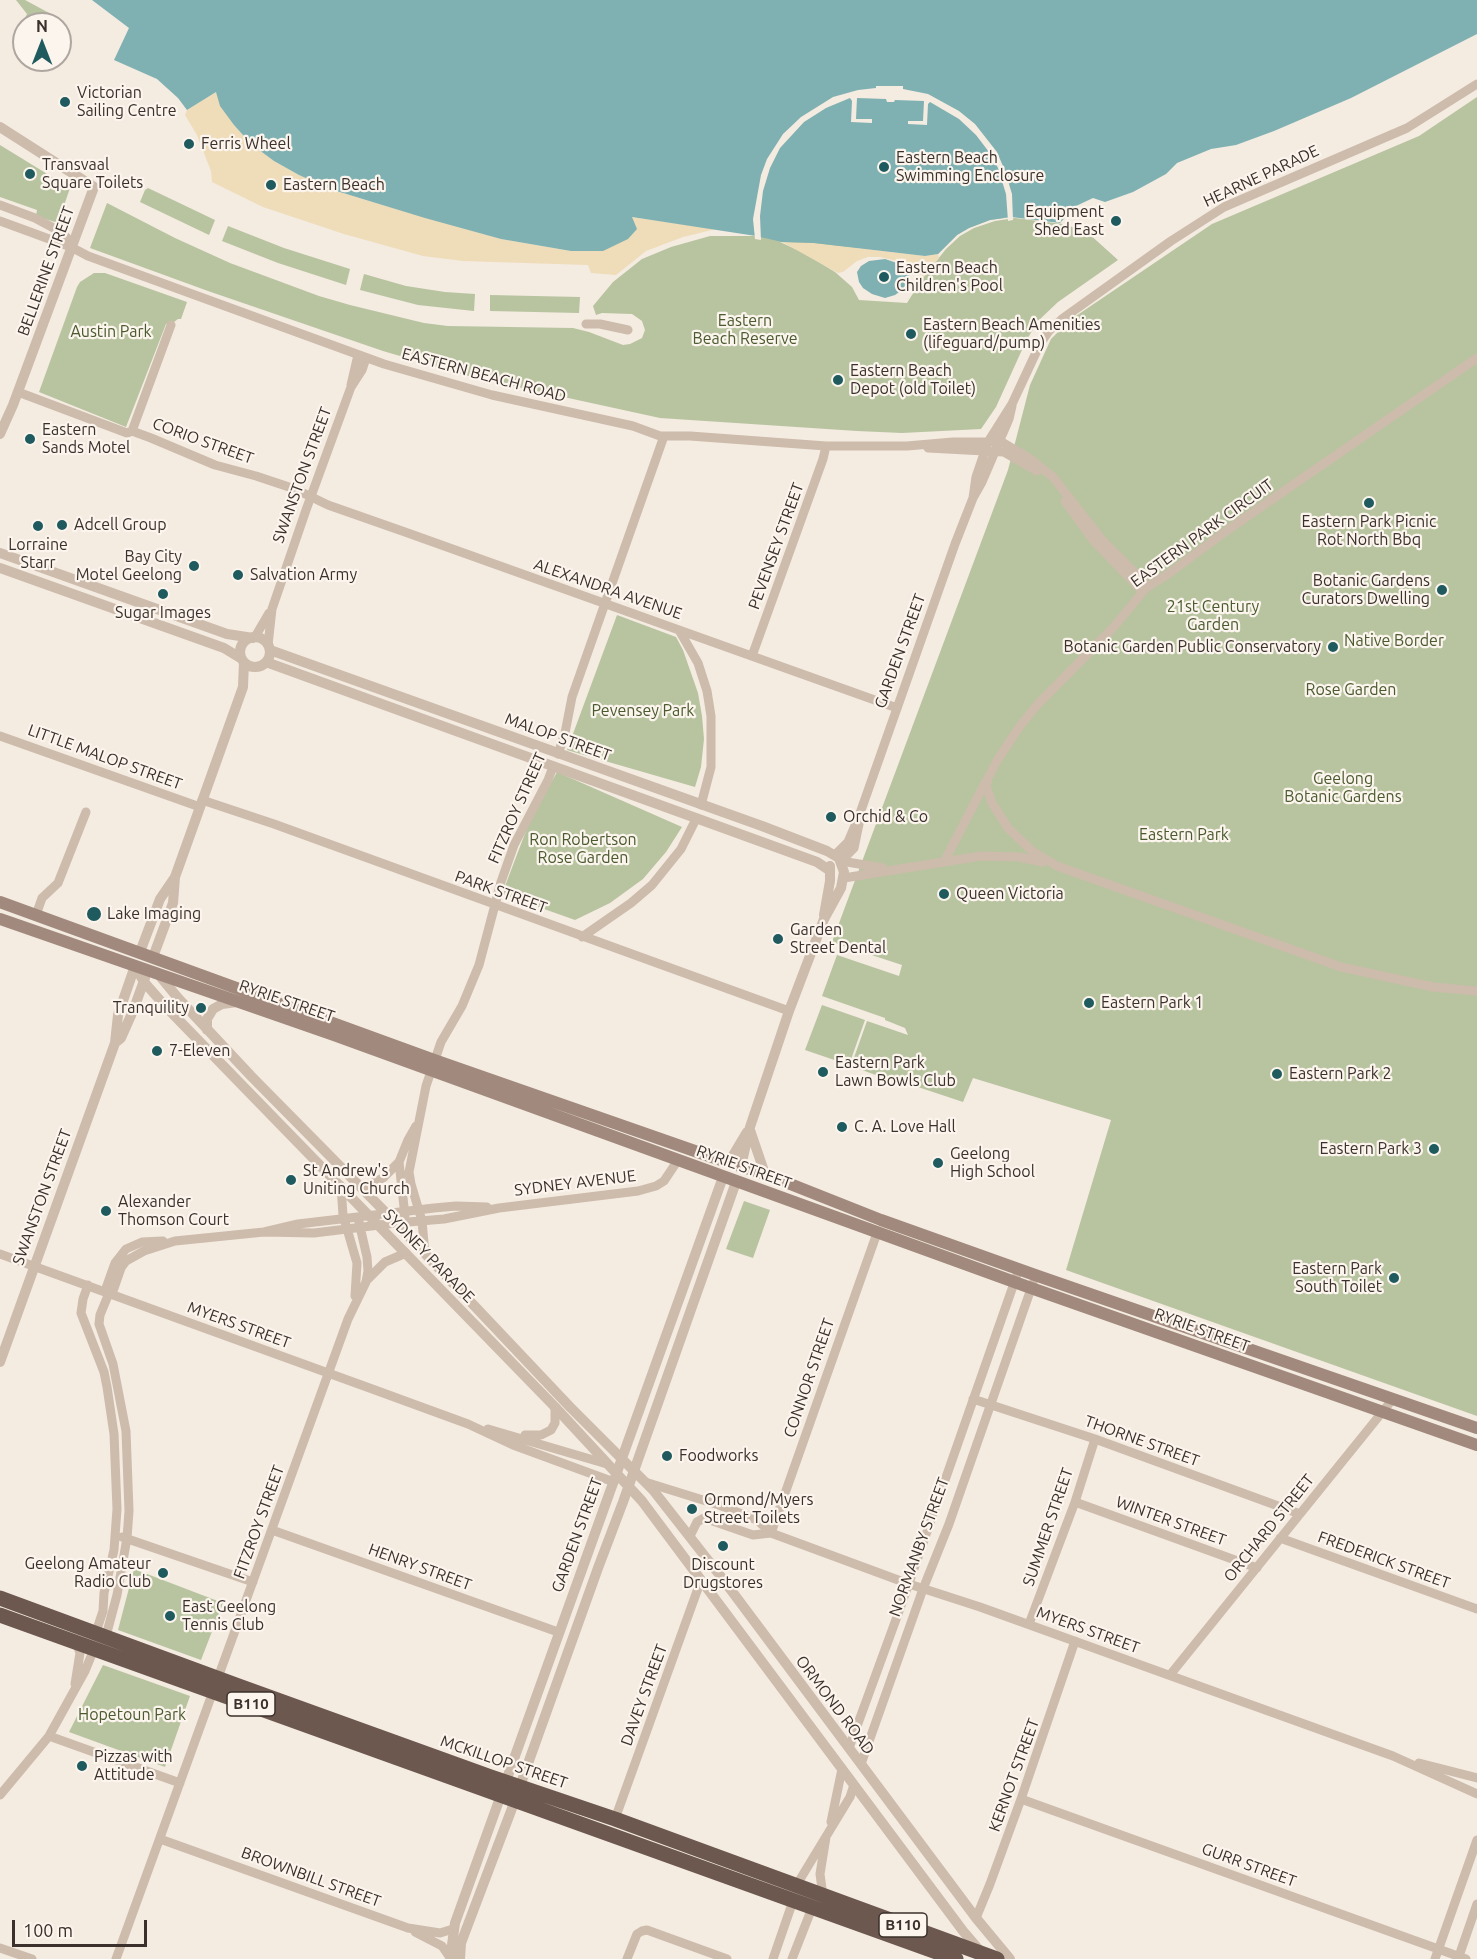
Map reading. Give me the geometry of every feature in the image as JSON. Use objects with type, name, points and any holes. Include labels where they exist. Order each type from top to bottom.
[{"type":"highway","name":"MCKILLOP STREET","points":[[0,1598],[101,1634],[216,1685]]},
{"type":"highway","name":"MCKILLOP STREET","points":[[0,1615],[94,1648],[216,1685],[794,1894],[824,1896],[989,1957]]},
{"type":"highway","points":[[78,1626],[93,1640],[94,1648]]},
{"type":"highway","name":"MCKILLOP STREET","points":[[510,1792],[615,1820],[794,1894]]},
{"type":"highway","points":[[794,1894],[812,1908]]},
{"type":"highway","name":"B110","points":[[812,1908],[932,1955],[956,1959]]},
{"type":"main road","name":"RYRIE STREET","points":[[0,902],[140,952],[736,1182],[1477,1445]]},
{"type":"main road","name":"RYRIE STREET","points":[[0,919],[135,966],[150,976],[238,1002],[765,1174],[881,1220],[1035,1275],[1477,1428]]},
{"type":"main road","name":"SWANSTON STREET","points":[[135,966],[140,952]]},
{"type":"main road","name":"SWANSTON STREET","points":[[150,976],[153,957]]},
{"type":"main road","name":"GARDEN STREET","points":[[723,1177],[729,1162]]},
{"type":"main road","name":"GARDEN STREET","points":[[736,1182],[741,1166]]},
{"type":"main road","points":[[877,1233],[881,1220]]},
{"type":"street","name":"HEARNE PARADE","points":[[993,441],[1009,419],[1012,404],[1040,344],[1049,331],[1084,302],[1224,207],[1407,128],[1477,84]]},
{"type":"street","name":"BELLERINE STREET","points":[[0,127],[94,186],[18,392],[0,434]]},
{"type":"street","points":[[0,205],[35,218],[61,232],[68,239],[71,247]]},
{"type":"street","points":[[0,221],[71,247]]},
{"type":"street","name":"EASTERN BEACH ROAD","points":[[71,247],[87,256],[362,357],[492,395],[633,426],[664,436],[826,446],[907,446],[1004,452],[1045,478],[1061,495],[1094,541],[1145,588]]},
{"type":"street","points":[[586,324],[600,324],[628,330]]},
{"type":"street","points":[[129,432],[171,325]]},
{"type":"street","name":"SWANSTON STREET","points":[[254,637],[272,609],[351,387],[362,370],[362,357]]},
{"type":"street","name":"EASTERN PARK CIRCUIT","points":[[944,862],[1006,746],[1026,719],[1113,629],[1145,588],[1172,572],[1228,529],[1477,358]]},
{"type":"street","name":"CORIO STREET","points":[[18,392],[160,441],[215,465],[256,476],[310,497]]},
{"type":"street","name":"FITZROY STREET","points":[[425,1254],[422,1221],[410,1175],[418,1123],[432,1065],[474,978],[484,950],[503,874],[514,845],[548,780],[558,754],[565,733],[569,707],[664,436]]},
{"type":"street","points":[[993,441],[1004,443],[1029,458],[1053,477],[1102,540],[1145,588]]},
{"type":"street","name":"EASTERN BEACH ROAD","points":[[907,446],[993,441]]},
{"type":"street","name":"GARDEN STREET","points":[[824,919],[830,880],[829,870],[848,842],[860,816],[973,498],[976,477],[993,441]]},
{"type":"street","name":"PEVENSEY STREET","points":[[752,656],[826,446]]},
{"type":"street","name":"ALEXANDRA AVENUE","points":[[310,497],[897,708]]},
{"type":"street","points":[[0,553],[227,634],[262,639],[269,648],[265,663],[254,667],[224,648],[0,568]]},
{"type":"street","points":[[84,598],[90,585]]},
{"type":"street","name":"SWANSTON STREET","points":[[269,648],[272,609]]},
{"type":"street","points":[[166,628],[171,614]]},
{"type":"street","points":[[582,937],[632,903],[652,885],[681,849],[696,819],[711,767],[711,716],[707,691],[698,663],[679,630]]},
{"type":"street","points":[[243,661],[240,652],[242,646],[246,640],[254,637]]},
{"type":"street","name":"MALOP STREET","points":[[269,648],[761,826],[838,858]]},
{"type":"street","name":"SWANSTON STREET","points":[[153,957],[172,903],[175,877],[243,687],[243,661]]},
{"type":"street","name":"SWANSTON STREET","points":[[243,687],[265,663]]},
{"type":"street","name":"MALOP STREET","points":[[265,663],[817,862],[829,870]]},
{"type":"street","name":"LITTLE MALOP STREET","points":[[0,736],[201,804]]},
{"type":"street","points":[[988,778],[986,786],[989,795],[1003,821],[1032,851],[1051,864]]},
{"type":"street","name":"PARK STREET","points":[[201,804],[274,824],[789,1011]]},
{"type":"street","points":[[36,915],[42,898],[58,883],[74,837],[86,812]]},
{"type":"street","points":[[756,840],[761,826]]},
{"type":"street","points":[[838,858],[844,870],[844,878],[981,856],[1008,856],[1051,864],[1341,968],[1432,987],[1477,991]]},
{"type":"street","points":[[838,858],[865,866],[894,869]]},
{"type":"street","name":"SWANSTON STREET","points":[[140,952],[160,899],[175,877]]},
{"type":"street","name":"GARDEN STREET","points":[[741,1166],[750,1127],[789,1011],[824,919],[834,903],[844,878]]},
{"type":"street","name":"SWANSTON STREET","points":[[0,1362],[115,1043],[118,1015],[135,966]]},
{"type":"street","name":"SWANSTON STREET","points":[[115,1043],[121,1038],[150,976]]},
{"type":"street","name":"SYDNEY PARADE","points":[[150,976],[178,998],[250,1076],[387,1214],[402,1219],[425,1254],[616,1469],[628,1486]]},
{"type":"street","name":"SYDNEY PARADE","points":[[150,976],[341,1186],[363,1217],[378,1225],[616,1469],[639,1476]]},
{"type":"street","points":[[207,1030],[207,1019],[213,1009],[222,1004],[238,1002]]},
{"type":"street","name":"FITZROY STREET","points":[[361,1188],[383,1178],[399,1162],[418,1123]]},
{"type":"street","points":[[750,1127],[765,1174]]},
{"type":"street","name":"GARDEN STREET","points":[[729,1162],[750,1127]]},
{"type":"street","name":"SYDNEY AVENUE","points":[[402,1219],[422,1221],[453,1218],[499,1208],[643,1191],[664,1181],[678,1160]]},
{"type":"street","points":[[399,1162],[402,1219]]},
{"type":"street","name":"GARDEN STREET","points":[[463,1959],[465,1935],[558,1632],[723,1177]]},
{"type":"street","name":"GARDEN STREET","points":[[452,1959],[453,1929],[510,1792],[628,1486],[639,1476],[647,1435],[736,1182]]},
{"type":"street","name":"FITZROY STREET","points":[[341,1186],[344,1219],[357,1263],[355,1302]]},
{"type":"street","name":"SYDNEY AVENUE","points":[[264,1232],[303,1234],[348,1230],[402,1219],[419,1210],[456,1206],[499,1208]]},
{"type":"street","name":"SYDNEY AVENUE","points":[[101,1634],[117,1595],[127,1538],[129,1494],[126,1431],[113,1364],[99,1324],[100,1315],[109,1293],[131,1251],[175,1241],[264,1232],[298,1224],[387,1214]]},
{"type":"street","points":[[363,1217],[360,1228],[368,1265],[366,1282]]},
{"type":"street","name":"CONNOR STREET","points":[[771,1533],[877,1233]]},
{"type":"street","points":[[699,1243],[713,1248]]},
{"type":"street","name":"FITZROY STREET","points":[[118,1958],[355,1302],[366,1282],[385,1262],[406,1253]]},
{"type":"street","name":"MYERS STREET","points":[[0,1254],[468,1424],[513,1445],[616,1469]]},
{"type":"street","name":"NORMANBY STREET","points":[[824,1896],[820,1874],[828,1831],[849,1748],[1019,1269]]},
{"type":"street","name":"NORMANBY STREET","points":[[773,1959],[794,1894],[828,1831],[850,1797],[923,1589],[949,1524],[1035,1275]]},
{"type":"street","points":[[87,1285],[81,1313],[104,1372],[114,1434],[116,1536],[104,1593],[101,1634]]},
{"type":"street","points":[[670,1324],[684,1329]]},
{"type":"street","name":"THORNE STREET","points":[[973,1399],[1095,1439],[1300,1514]]},
{"type":"street","name":"ORCHARD STREET","points":[[1170,1676],[1392,1400]]},
{"type":"street","points":[[514,1435],[541,1435],[549,1432],[555,1422],[555,1407]]},
{"type":"street","name":"MYERS STREET","points":[[468,1424],[514,1435],[616,1469]]},
{"type":"street","points":[[633,1430],[647,1435]]},
{"type":"street","name":"SUMMER STREET","points":[[1029,1624],[1075,1502],[1095,1439]]},
{"type":"street","name":"MYERS STREET","points":[[639,1476],[757,1520],[771,1533],[909,1584],[1029,1624],[1394,1756],[1477,1778]]},
{"type":"street","name":"ORMOND ROAD","points":[[639,1476],[690,1536],[976,1918],[1010,1959]]},
{"type":"street","name":"ORMOND ROAD","points":[[628,1486],[649,1510],[963,1931],[989,1957]]},
{"type":"street","points":[[116,1493],[129,1494]]},
{"type":"street","name":"WINTER STREET","points":[[1075,1502],[1257,1568]]},
{"type":"street","points":[[690,1536],[700,1520],[704,1518],[713,1521],[719,1505]]},
{"type":"street","points":[[600,1519],[615,1524]]},
{"type":"street","name":"MYERS STREET","points":[[713,1521],[753,1535],[771,1533]]},
{"type":"street","name":"HENRY STREET","points":[[273,1530],[558,1632]]},
{"type":"street","points":[[116,1536],[254,1582]]},
{"type":"street","name":"FREDERICK STREET","points":[[1280,1538],[1477,1609]]},
{"type":"street","name":"DAVEY STREET","points":[[615,1820],[701,1580]]},
{"type":"street","name":"KERNOT STREET","points":[[976,1918],[1022,1799],[1075,1641]]},
{"type":"street","points":[[74,1689],[80,1653],[76,1642]]},
{"type":"street","points":[[0,1795],[49,1736],[85,1671],[94,1648]]},
{"type":"street","points":[[881,1663],[895,1668]]},
{"type":"street","points":[[49,1736],[180,1783]]},
{"type":"street","name":"MYERS STREET","points":[[1394,1756],[1477,1794]]},
{"type":"street","name":"GURR STREET","points":[[1022,1799],[1439,1948],[1461,1958]]},
{"type":"street","name":"BROWNBILL STREET","points":[[160,1839],[408,1928],[440,1933],[453,1929]]},
{"type":"street","points":[[1435,1959],[1477,1840]]},
{"type":"street","points":[[1461,1958],[1477,1904]]},
{"type":"street","points":[[792,1959],[812,1908]]},
{"type":"street","points":[[408,1928],[442,1946],[452,1959]]},
{"type":"street","points":[[627,1959],[636,1934],[647,1930],[727,1959]]},
{"type":"street","points":[[0,1948],[14,1956],[32,1959]]},
{"type":"green space","points":[[16,0],[25,0],[47,12],[25,12]]},
{"type":"green space","name":"Eastern Park","points":[[1477,97],[1477,1416],[1066,1270],[1111,1120],[973,1078],[963,1102],[851,1066],[867,1021],[908,1035],[905,1028],[885,1018],[822,996],[837,955],[899,976],[902,965],[832,942],[1008,470],[1030,385],[1051,339],[1070,320],[1212,224],[1419,136]]},
{"type":"green space","points":[[0,145],[70,188],[58,223],[36,216],[37,210],[0,197]]},
{"type":"green space","points":[[148,188],[215,220],[209,235],[140,202]]},
{"type":"green space","name":"Eastern Beach Reserve","points":[[107,203],[230,263],[350,305],[424,323],[448,326],[573,328],[623,345],[642,338],[645,330],[642,321],[632,314],[602,313],[596,315],[593,306],[613,282],[642,259],[671,247],[710,236],[756,236],[1011,217],[990,220],[969,228],[957,235],[938,254],[780,242],[804,253],[835,272],[852,287],[859,300],[907,303],[922,279],[946,249],[960,236],[974,228],[995,221],[1015,218],[1063,224],[1087,232],[1118,260],[1058,302],[1038,321],[1026,341],[996,407],[981,429],[902,433],[857,431],[660,418],[472,377],[383,351],[90,248]]},
{"type":"green space","points":[[228,226],[284,248],[350,269],[346,285],[278,263],[222,241]]},
{"type":"green space","name":"Austin Park","points":[[94,273],[105,273],[187,302],[181,319],[166,324],[126,427],[39,392],[77,287],[80,282]]},
{"type":"green space","points":[[364,274],[406,286],[475,294],[474,311],[418,305],[360,290]]},
{"type":"green space","points":[[490,295],[580,297],[579,313],[490,311]]},
{"type":"green space","name":"Pevensey Park","points":[[617,615],[676,637],[683,650],[698,693],[702,716],[704,739],[701,767],[695,787],[567,750]]},
{"type":"green space","name":"Ron Robertson Rose Garden","points":[[557,772],[682,827],[666,852],[643,879],[610,903],[575,920],[502,894],[529,823]]},
{"type":"green space","points":[[822,1005],[865,1020],[849,1065],[805,1050]]},
{"type":"green space","points":[[744,1201],[770,1210],[753,1258],[726,1249]]},
{"type":"green space","name":"East Geelong Tennis Club","points":[[134,1569],[223,1603],[201,1660],[118,1630]]},
{"type":"green space","name":"Hopetoun Park","points":[[103,1665],[190,1696],[165,1767],[69,1732]]},
{"type":"sand","name":"Eastern Beach","points":[[216,92],[234,125],[251,144],[274,161],[299,175],[330,189],[501,239],[571,251],[603,251],[631,217],[716,229],[683,237],[646,251],[616,275],[591,273],[588,265],[463,261],[423,256],[344,234],[263,207],[212,182],[211,171],[197,135],[185,115],[187,110]]},
{"type":"sand","points":[[782,242],[814,243],[925,256],[938,254],[939,258],[922,279],[921,275],[901,262],[880,257],[868,257],[857,261],[843,272],[838,273]]},
{"type":"water","points":[[92,0],[1477,0],[1477,34],[1351,98],[1274,131],[1236,145],[1211,149],[1177,163],[1166,174],[1133,192],[1105,202],[1093,198],[1076,206],[1060,223],[1011,217],[990,220],[957,235],[938,254],[925,256],[814,243],[782,242],[632,217],[637,229],[628,239],[603,251],[571,251],[501,239],[425,218],[330,189],[299,175],[274,161],[251,144],[220,106],[216,92],[187,110],[178,98],[157,79],[114,60],[129,28]]},
{"type":"water","name":"Eastern Beach Children's Pool","points":[[885,259],[903,265],[910,274],[902,290],[885,298],[863,288],[857,272],[869,261]]},
{"type":"pier","points":[[876,86],[903,86],[903,89],[928,94],[959,111],[975,124],[997,152],[1005,171],[1012,194],[1013,220],[1008,221],[1006,194],[992,156],[976,135],[959,119],[930,102],[927,125],[908,124],[908,121],[923,121],[924,101],[887,102],[886,99],[857,98],[856,119],[872,119],[872,123],[851,122],[852,101],[850,98],[826,108],[804,122],[780,148],[770,168],[763,191],[760,216],[761,240],[755,239],[753,219],[761,175],[767,159],[783,134],[801,117],[833,97],[876,88]]},
{"type":"place","name":"Victorian Sailing Centre","points":[[65,102]]},
{"type":"place","name":"Ferris Wheel","points":[[189,144]]},
{"type":"place","name":"Eastern Beach Swimming Enclosure","points":[[884,167]]},
{"type":"place","name":"Transvaal Square Toilets","points":[[30,174]]},
{"type":"place","name":"Eastern Beach","points":[[271,185]]},
{"type":"place","name":"Equipment Shed East","points":[[1116,221]]},
{"type":"place","name":"Eastern Beach Children's Pool","points":[[884,277]]},
{"type":"place","name":"Eastern Beach Amenities (lifeguard/pump)","points":[[911,334]]},
{"type":"place","name":"Eastern Beach Depot (old Toilet)","points":[[838,380]]},
{"type":"place","name":"Eastern Sands Motel","points":[[30,439]]},
{"type":"place","name":"Eastern Park Picnic Rot North Bbq","points":[[1369,503]]},
{"type":"place","name":"Adcell Group","points":[[62,525]]},
{"type":"place","name":"Lorraine Starr","points":[[38,526]]},
{"type":"place","name":"Bay City Motel Geelong","points":[[194,566]]},
{"type":"place","name":"Salvation Army","points":[[238,575]]},
{"type":"place","name":"Botanic Gardens Curators Dwelling","points":[[1442,590]]},
{"type":"place","name":"Sugar Images","points":[[163,594]]},
{"type":"place","name":"Botanic Garden Public Conservatory","points":[[1333,647]]},
{"type":"place","name":"Orchid & Co","points":[[831,817]]},
{"type":"place","name":"Queen Victoria","points":[[944,894]]},
{"type":"place","name":"Lake Imaging","points":[[94,914]]},
{"type":"place","name":"Garden Street Dental","points":[[778,939]]},
{"type":"place","name":"Eastern Park 1","points":[[1089,1003]]},
{"type":"place","name":"Tranquility","points":[[201,1008]]},
{"type":"place","name":"7-Eleven","points":[[157,1051]]},
{"type":"place","name":"Eastern Park Lawn Bowls Club","points":[[823,1072]]},
{"type":"place","name":"Eastern Park 2","points":[[1277,1074]]},
{"type":"place","name":"C. A. Love Hall","points":[[842,1127]]},
{"type":"place","name":"Eastern Park 3","points":[[1434,1149]]},
{"type":"place","name":"Geelong High School","points":[[938,1163]]},
{"type":"place","name":"St Andrew's Uniting Church","points":[[291,1180]]},
{"type":"place","name":"Alexander Thomson Court","points":[[106,1211]]},
{"type":"place","name":"Eastern Park South Toilet","points":[[1394,1278]]},
{"type":"place","name":"Foodworks","points":[[667,1456]]},
{"type":"place","name":"Ormond/Myers Street Toilets","points":[[692,1509]]},
{"type":"place","name":"Discount Drugstores","points":[[723,1546]]},
{"type":"place","name":"Geelong Amateur Radio Club","points":[[163,1573]]},
{"type":"place","name":"East Geelong Tennis Club","points":[[170,1616]]},
{"type":"place","name":"Pizzas with Attitude","points":[[82,1766]]},
{"type":"park label","name":"21st Century Garden","points":[[1213,616]]},
{"type":"park label","name":"Native Border","points":[[1394,641]]},
{"type":"park label","name":"Rose Garden","points":[[1351,690]]},
{"type":"park label","name":"Geelong Botanic Gardens","points":[[1343,788]]}]
